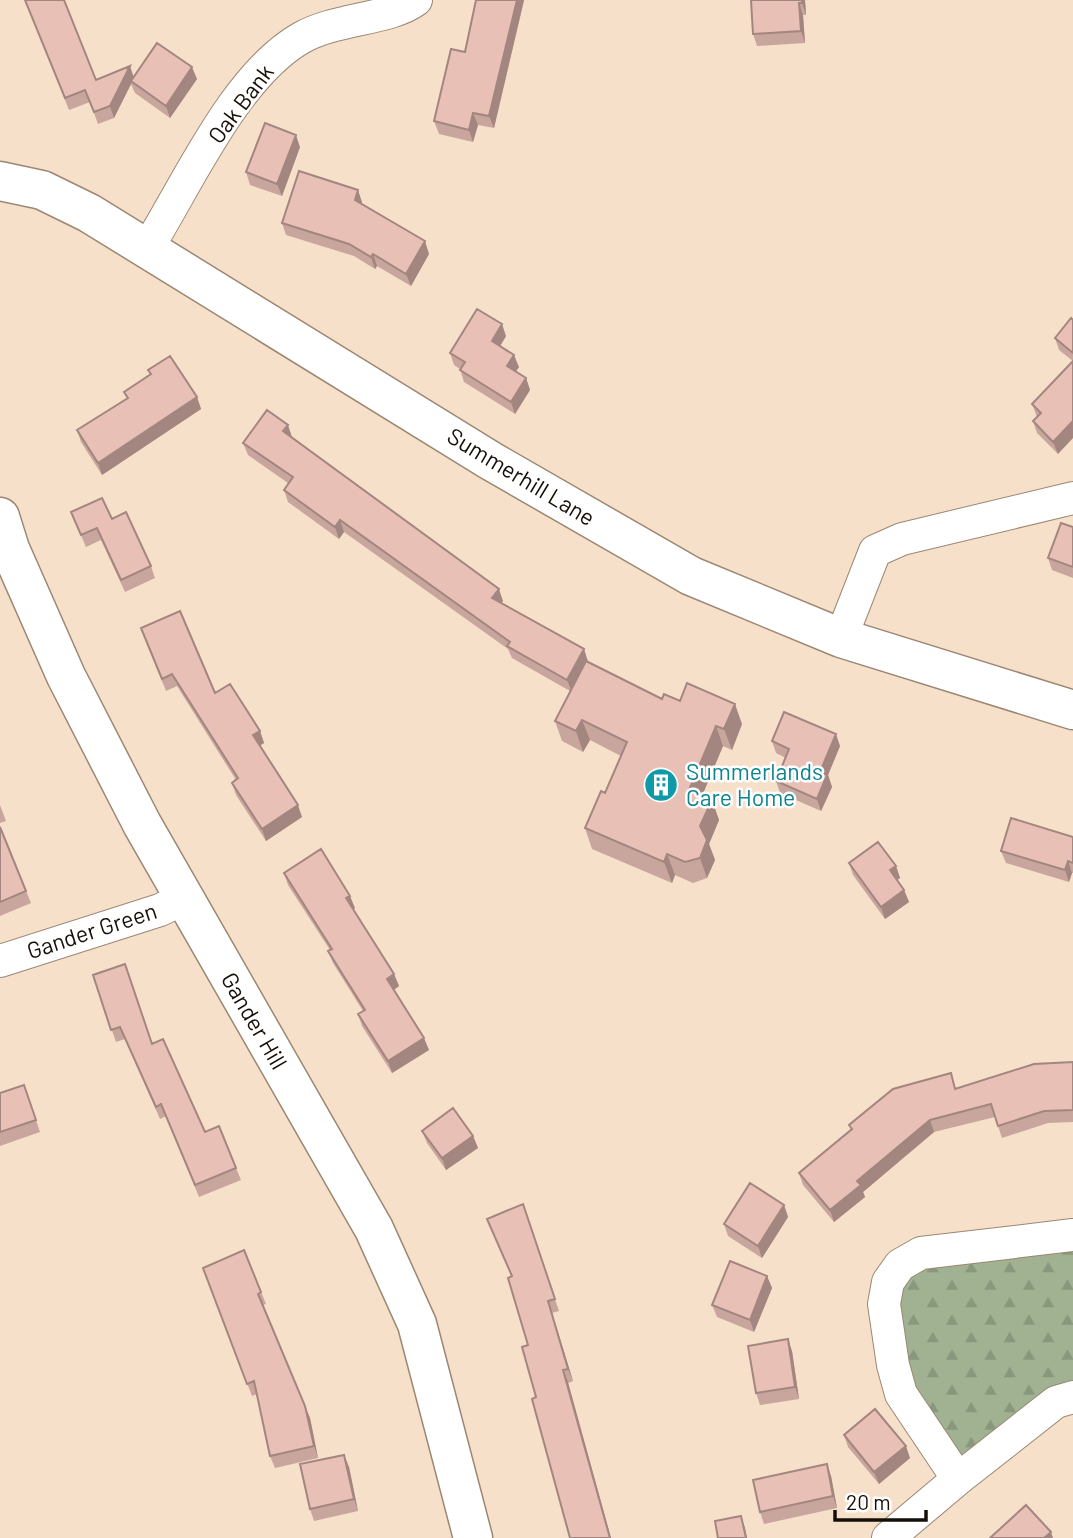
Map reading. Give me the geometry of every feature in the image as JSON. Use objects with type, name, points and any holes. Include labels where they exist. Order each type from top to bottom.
[{"type":"street","name":"Oak Bank","points":[[148,247],[229,113],[273,60],[300,39],[333,23],[384,13],[416,0]]},
{"type":"street","name":"Summerhill Lane","points":[[0,181],[42,190],[148,247],[491,461],[691,576],[757,606],[841,638],[1073,710]]},
{"type":"street","points":[[841,638],[869,560],[875,551],[884,545],[1073,498]]},
{"type":"street","name":"Gander Hill","points":[[0,517],[10,550],[66,676],[183,899],[380,1241],[417,1324],[472,1538]]},
{"type":"street","name":"Gander Green","points":[[0,961],[160,910],[183,899]]},
{"type":"street","points":[[958,1479],[901,1394],[884,1304],[888,1282],[900,1265],[921,1253],[1073,1235]]},
{"type":"street","points":[[888,1538],[1056,1402],[1073,1397]]},
{"type":"green space","points":[[1073,1246],[1073,1387],[972,1454],[956,1454],[913,1396],[895,1311],[903,1281],[915,1269]]},
{"type":"building","points":[[25,0],[64,0],[96,80],[130,66],[110,106],[94,112],[85,90],[65,98]]},
{"type":"building","points":[[476,0],[517,0],[489,116],[473,113],[469,130],[434,121],[451,49],[465,52]]},
{"type":"building","points":[[751,0],[802,0],[802,3],[799,3],[801,31],[753,34]]},
{"type":"building","points":[[157,43],[192,67],[166,106],[131,81]]},
{"type":"building","points":[[265,123],[296,135],[277,184],[246,172]]},
{"type":"building","points":[[299,171],[358,190],[355,200],[425,241],[406,274],[373,254],[371,257],[349,244],[282,223]]},
{"type":"building","points":[[477,309],[502,324],[492,341],[514,355],[507,366],[526,378],[511,402],[460,370],[465,362],[450,353]]},
{"type":"building","points":[[1071,318],[1073,320],[1073,353],[1055,338]]},
{"type":"building","points":[[170,356],[197,397],[98,463],[77,430],[128,398],[124,392],[151,374],[148,370]]},
{"type":"building","points":[[1073,361],[1073,421],[1053,442],[1033,421],[1041,413],[1032,404]]},
{"type":"building","points":[[267,410],[288,425],[283,431],[499,589],[492,598],[584,649],[567,680],[507,646],[510,642],[340,520],[335,527],[284,490],[293,477],[243,443]]},
{"type":"building","points":[[102,498],[112,519],[126,512],[151,566],[121,580],[97,528],[81,535],[71,512]]},
{"type":"building","points":[[1061,523],[1073,527],[1073,567],[1048,558]]},
{"type":"building","points":[[180,611],[215,693],[230,684],[260,731],[253,735],[298,805],[262,829],[232,783],[238,778],[172,674],[162,679],[141,628]]},
{"type":"building","points":[[586,661],[662,699],[664,694],[680,701],[687,683],[735,704],[724,729],[716,726],[689,790],[712,800],[700,826],[707,840],[700,858],[685,862],[667,854],[664,862],[585,828],[601,791],[605,793],[627,742],[582,720],[576,731],[555,721]]},
{"type":"building","points":[[784,712],[836,734],[820,772],[827,775],[817,799],[776,781],[789,749],[772,741]]},
{"type":"building","points":[[1011,818],[1073,837],[1073,863],[1068,861],[1065,870],[1001,851]]},
{"type":"building","points":[[0,827],[26,891],[0,902]]},
{"type":"building","points":[[878,842],[896,866],[890,870],[904,890],[881,907],[849,863]]},
{"type":"building","points":[[321,849],[350,896],[346,898],[394,974],[387,979],[424,1038],[388,1061],[358,1014],[365,1010],[328,951],[332,949],[284,873]]},
{"type":"building","points":[[125,964],[152,1044],[163,1039],[205,1132],[219,1126],[236,1168],[195,1185],[161,1104],[156,1107],[120,1027],[111,1030],[93,975]]},
{"type":"building","points":[[1073,1062],[1073,1110],[1044,1111],[998,1126],[991,1104],[930,1120],[857,1181],[861,1185],[830,1210],[799,1173],[852,1129],[849,1125],[893,1089],[951,1073],[955,1089],[1034,1064]]},
{"type":"building","points":[[24,1085],[36,1120],[0,1132],[0,1093]]},
{"type":"building","points":[[453,1108],[473,1136],[442,1158],[422,1131]]},
{"type":"building","points":[[750,1183],[784,1205],[758,1246],[724,1224]]},
{"type":"building","points":[[523,1204],[555,1299],[548,1301],[568,1369],[563,1370],[610,1538],[570,1538],[532,1399],[536,1397],[522,1347],[528,1345],[508,1278],[512,1276],[487,1219]]},
{"type":"building","points":[[244,1250],[261,1292],[258,1294],[305,1406],[314,1446],[270,1456],[254,1381],[247,1384],[203,1268]]},
{"type":"building","points":[[730,1261],[767,1276],[750,1320],[712,1305]]},
{"type":"building","points":[[788,1339],[795,1387],[756,1393],[748,1346]]},
{"type":"building","points":[[875,1409],[906,1446],[874,1472],[844,1435]]},
{"type":"building","points":[[344,1455],[354,1499],[310,1509],[300,1464]]},
{"type":"building","points":[[827,1464],[833,1496],[760,1512],[753,1480]]},
{"type":"building","points":[[1026,1505],[1051,1532],[1044,1538],[990,1538]]},
{"type":"building","points":[[741,1516],[746,1538],[718,1538],[715,1521]]},
{"type":"place","name":"Summerlands Care Home","points":[[661,785]]}]
